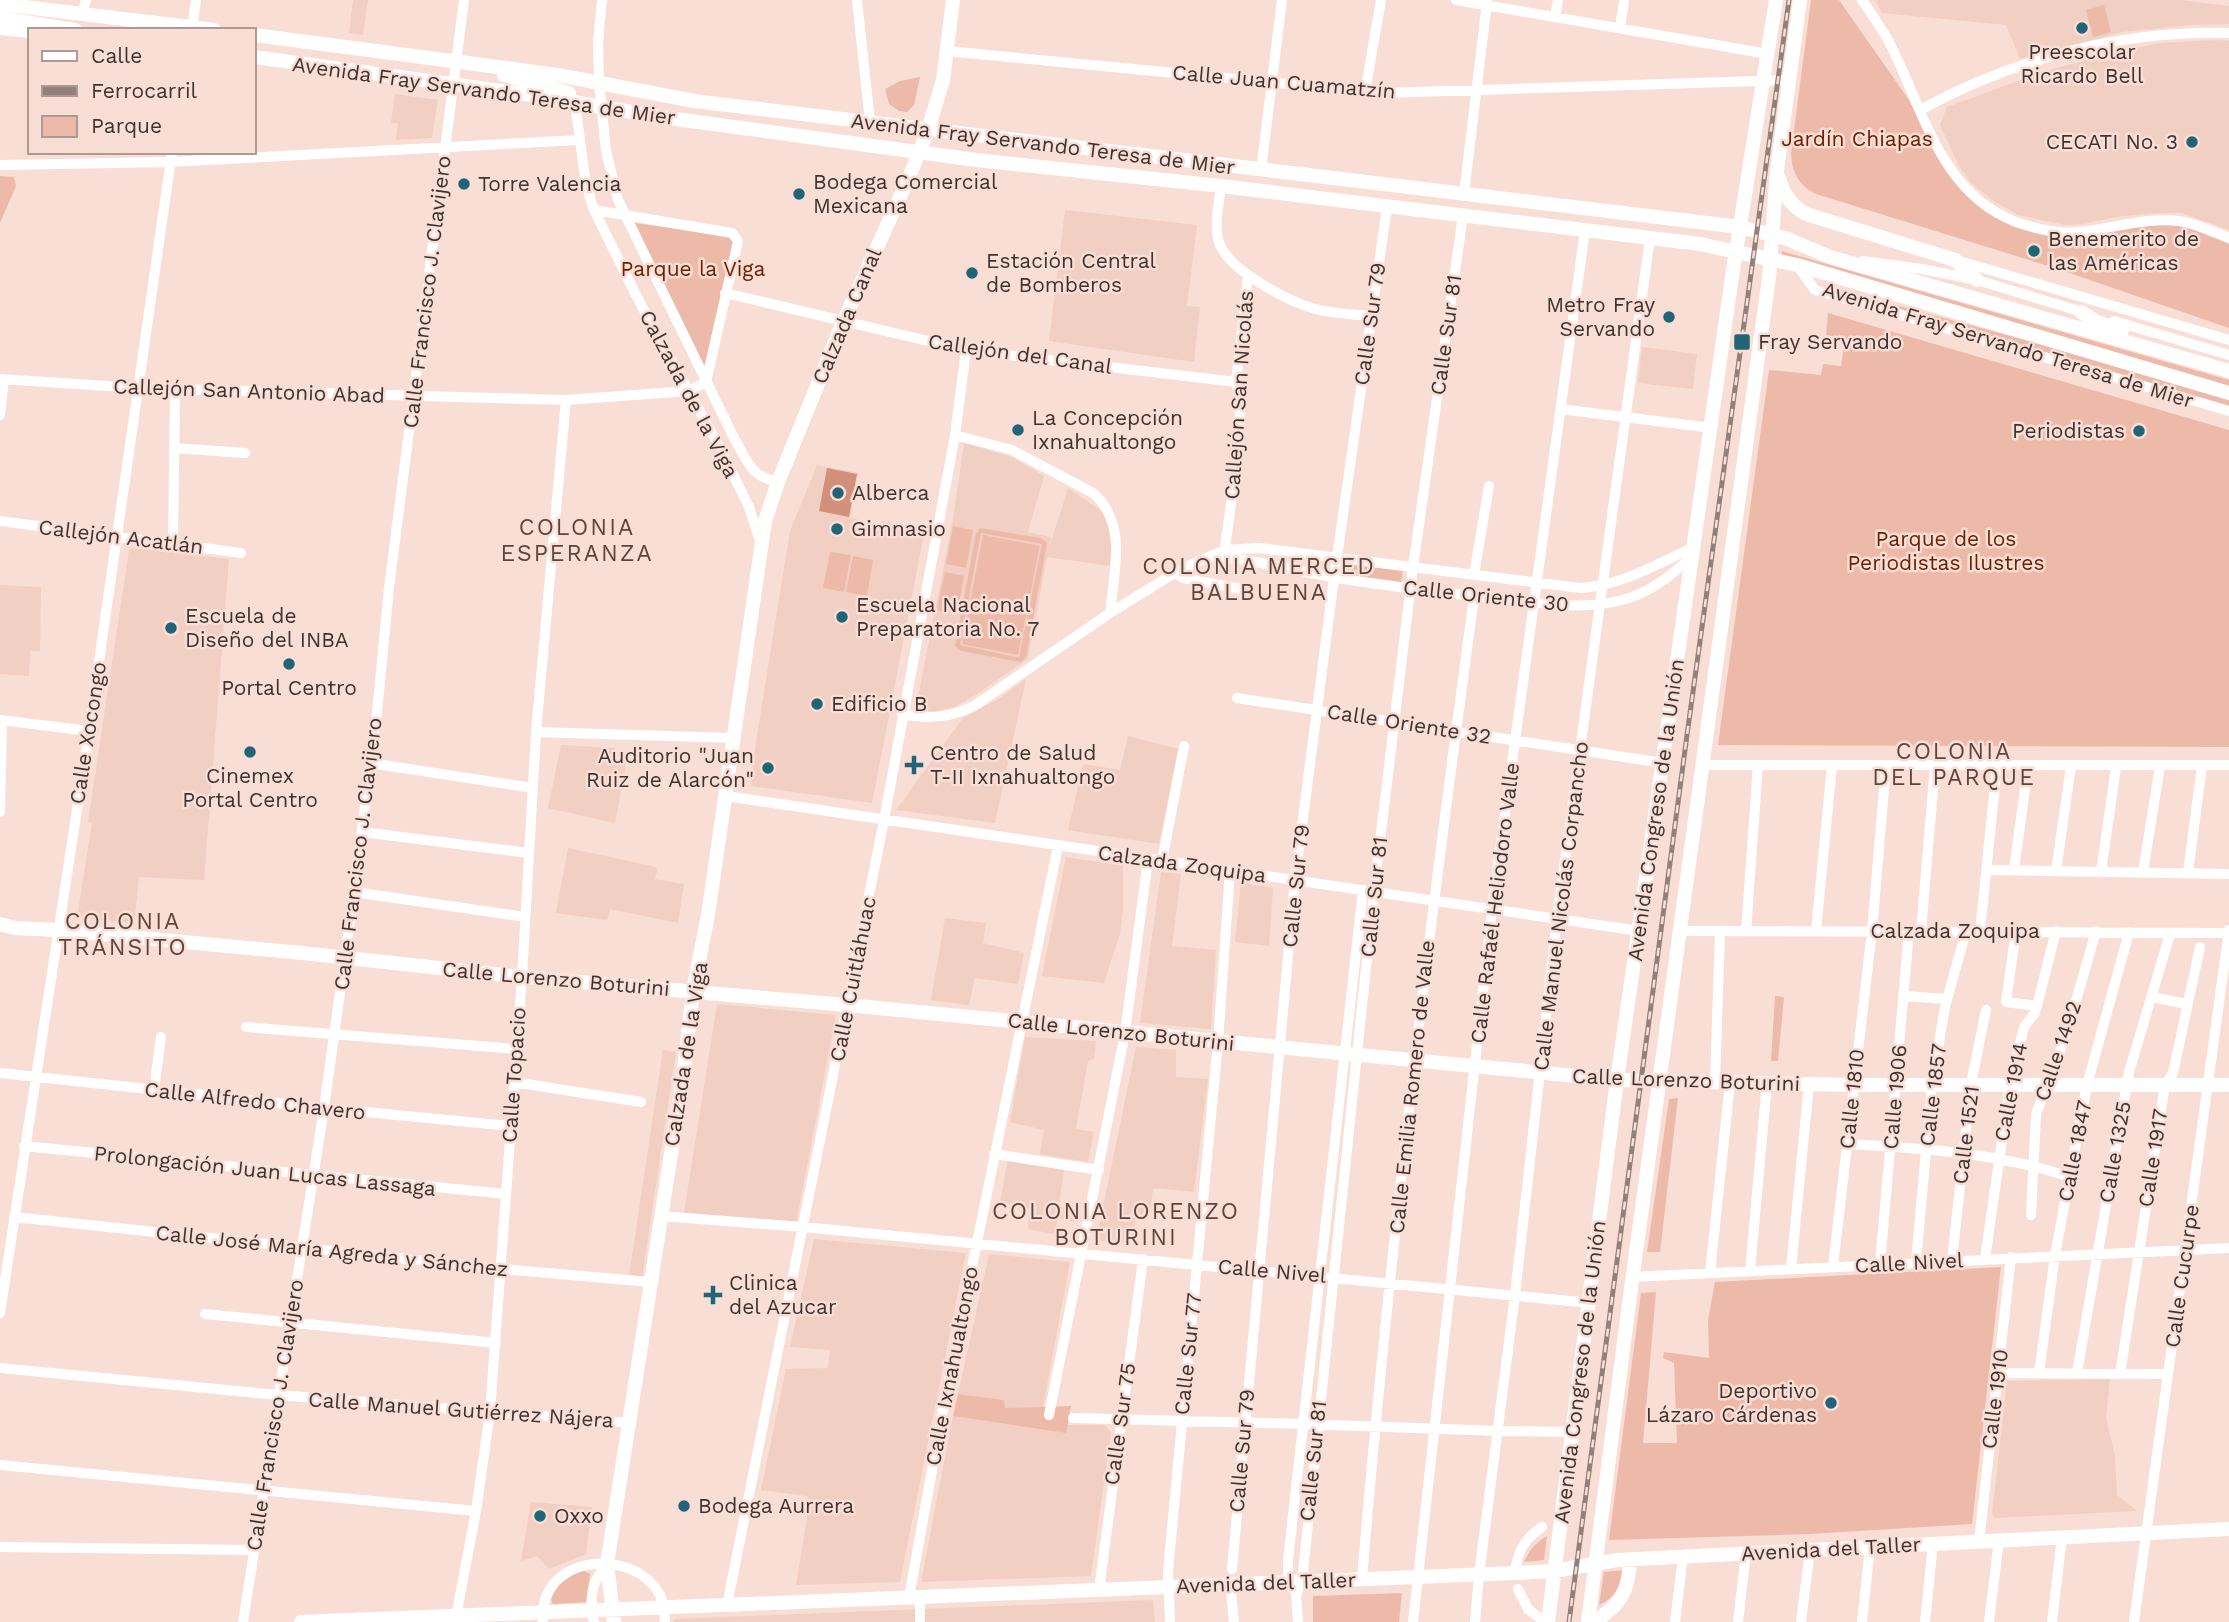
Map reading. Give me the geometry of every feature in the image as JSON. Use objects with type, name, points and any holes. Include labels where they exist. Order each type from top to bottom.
[{"type":"main road","name":"Calzada Canal","points":[[778,482],[843,322],[928,130],[943,80],[953,0]]},
{"type":"main road","name":"Avenida Congreso de la Unión","points":[[1547,1622],[1617,1080],[1736,251],[1776,0]]},
{"type":"main road","name":"Avenida Congreso de la Unión","points":[[1588,1622],[1632,1277],[1771,258],[1777,170],[1800,0]]},
{"type":"main road","points":[[0,4],[84,7],[192,28]]},
{"type":"main road","points":[[0,18],[62,28]]},
{"type":"main road","name":"Avenida Fray Servando Teresa de Mier","points":[[256,35],[599,82],[694,101],[1740,227],[1773,235],[1830,257],[2229,369]]},
{"type":"main road","name":"Avenida Fray Servando Teresa de Mier","points":[[256,57],[919,152],[1463,215],[1736,251],[1797,265],[2229,393]]},
{"type":"main road","points":[[455,62],[569,93],[575,103]]},
{"type":"main road","points":[[1777,170],[1787,199],[1795,208],[1806,214],[1955,260],[1977,280]]},
{"type":"main road","points":[[2081,312],[2097,322],[2229,369]]},
{"type":"main road","points":[[2054,342],[2059,322]]},
{"type":"main road","name":"Calzada de la Viga","points":[[613,1616],[607,1564],[726,796],[760,544],[778,482]]},
{"type":"main road","name":"Calle Lorenzo Boturini","points":[[0,924],[15,928],[58,930],[522,977],[847,1005],[1617,1080],[1853,1085],[2229,1085]]},
{"type":"main road","name":"Calle Lorenzo Boturini","points":[[0,931],[15,928]]},
{"type":"main road","name":"Avenida del Taller","points":[[303,1622],[664,1615],[727,1605],[1167,1587],[1231,1576],[1295,1586],[1362,1579],[1554,1571],[1630,1559],[2229,1528]]},
{"type":"main road","points":[[1594,1622],[1610,1611],[1625,1593],[1630,1559]]},
{"type":"street","points":[[192,28],[196,0]]},
{"type":"street","name":"Calle Francisco J. Clavijero","points":[[243,1622],[335,1034],[464,0]]},
{"type":"street","points":[[602,0],[598,43],[602,108]]},
{"type":"street","points":[[856,0],[870,122]]},
{"type":"street","points":[[1261,170],[1282,0]]},
{"type":"street","points":[[1364,92],[1381,0]]},
{"type":"street","points":[[1456,0],[1487,3],[1768,54]]},
{"type":"street","points":[[1555,17],[1558,0]]},
{"type":"street","points":[[1620,29],[1625,0]]},
{"type":"street","points":[[1861,0],[1888,40],[1930,135],[1954,175],[1978,199],[2004,217],[2055,232],[2078,232],[2144,222],[2180,221],[2229,238]]},
{"type":"street","points":[[1464,194],[1487,3]]},
{"type":"street","points":[[0,30],[28,33]]},
{"type":"street","points":[[1920,110],[1955,91],[2004,71],[2050,57],[2129,40],[2229,33]]},
{"type":"street","name":"Calle Juan Cuamatzín","points":[[947,51],[1364,92],[1790,80]]},
{"type":"street","name":"Calzada de la Viga","points":[[575,103],[586,185],[594,210],[640,303],[749,507],[760,544]]},
{"type":"street","name":"Calzada de la Viga","points":[[602,108],[606,151],[625,217],[754,473],[778,482]]},
{"type":"street","points":[[256,154],[579,140]]},
{"type":"street","points":[[0,165],[246,154]]},
{"type":"street","name":"Calle Xocongo","points":[[0,1312],[89,731],[171,157]]},
{"type":"street","points":[[1221,186],[1217,231],[1221,247],[1248,275],[1283,296],[1314,309],[1371,316]]},
{"type":"street","name":"Calle Sur 79","points":[[1234,1622],[1231,1576],[1295,880],[1334,578],[1387,207]]},
{"type":"street","name":"Calzada de la Viga","points":[[594,210],[735,234],[738,241],[706,382]]},
{"type":"street","name":"Calle Sur 81","points":[[1295,1586],[1317,1425],[1333,1277],[1368,890],[1394,722],[1410,588],[1463,215]]},
{"type":"street","name":"Calle Rafaél Heliodoro Valle","points":[[1413,1622],[1432,1429],[1492,909],[1585,230]]},
{"type":"street","name":"Calle Manuel Nicolás Corpancho","points":[[1475,1622],[1557,919],[1650,238]]},
{"type":"street","name":"Avenida Fray Servando Teresa de Mier","points":[[1830,257],[1922,269],[1977,280],[2229,355]]},
{"type":"street","points":[[1955,260],[2229,340]]},
{"type":"street","name":"Avenida Fray Servando Teresa de Mier","points":[[1797,265],[1815,290],[2229,411]]},
{"type":"street","name":"Callejón San Nicolás","points":[[1224,553],[1239,444],[1240,401],[1236,382],[1248,275]]},
{"type":"street","points":[[2057,305],[2062,291]]},
{"type":"street","name":"Callejón del Canal","points":[[726,293],[966,350],[1236,382]]},
{"type":"street","name":"Calle Cuitláhuac","points":[[727,1605],[884,820],[955,435],[966,350]]},
{"type":"street","points":[[0,415],[2,379]]},
{"type":"street","name":"Callejón San Antonio Abad","points":[[2,379],[138,388],[566,400],[689,391],[706,382]]},
{"type":"street","points":[[173,544],[175,389]]},
{"type":"street","name":"Calle Topacio","points":[[456,1620],[476,1511],[490,1412],[522,977],[536,732],[566,400]]},
{"type":"street","points":[[1560,410],[1712,428]]},
{"type":"street","points":[[955,435],[1012,450],[1093,493],[1102,502],[1114,525],[1116,538],[1110,613]]},
{"type":"street","points":[[174,448],[245,453]]},
{"type":"street","points":[[1474,575],[1489,486]]},
{"type":"street","name":"Callejón Acatlán","points":[[0,521],[242,553]]},
{"type":"street","name":"Calle Oriente 30","points":[[1224,553],[1259,548],[1571,588],[1602,587],[1694,551]]},
{"type":"street","name":"Calle Oriente 30","points":[[1224,553],[1334,578],[1474,597],[1534,603],[1600,605],[1625,600],[1662,582],[1694,551]]},
{"type":"street","points":[[902,714],[925,718],[957,714],[974,706],[1110,613],[1175,573],[1206,557],[1224,553]]},
{"type":"street","points":[[1175,573],[1183,578],[1241,589]]},
{"type":"street","name":"Calle Emilia Romero de Valle","points":[[1362,1579],[1374,1427],[1433,900],[1474,597]]},
{"type":"street","name":"Calle Oriente 32","points":[[1237,698],[1663,763]]},
{"type":"street","points":[[0,812],[1,720],[89,731]]},
{"type":"street","points":[[536,732],[734,738]]},
{"type":"street","points":[[1162,861],[1184,746]]},
{"type":"street","points":[[370,763],[533,788]]},
{"type":"street","points":[[1703,765],[2229,765]]},
{"type":"street","points":[[1746,931],[1758,765]]},
{"type":"street","points":[[1816,931],[1832,765]]},
{"type":"street","name":"Calle 1810","points":[[1833,1266],[1872,931],[1886,765]]},
{"type":"street","points":[[1921,931],[1935,766]]},
{"type":"street","points":[[1980,931],[1997,766]]},
{"type":"street","points":[[2014,870],[2028,766]]},
{"type":"street","points":[[2056,871],[2071,766]]},
{"type":"street","points":[[2143,872],[2160,766]]},
{"type":"street","points":[[2188,872],[2202,766]]},
{"type":"street","points":[[2101,872],[2116,767]]},
{"type":"street","name":"Calzada Zoquipa","points":[[726,796],[1639,931]]},
{"type":"street","points":[[362,832],[529,853]]},
{"type":"street","name":"Calle Ixnahualtongo","points":[[920,1622],[914,1597],[944,1404],[1058,846]]},
{"type":"street","points":[[1049,1415],[1125,1033],[1148,859]]},
{"type":"street","points":[[1987,870],[2229,874]]},
{"type":"street","name":"Calle Sur 77","points":[[1170,1622],[1167,1587],[1218,1042],[1230,871]]},
{"type":"street","points":[[354,892],[525,917]]},
{"type":"street","name":"Calzada Zoquipa","points":[[1680,931],[2096,931],[2170,934],[2229,932]]},
{"type":"street","points":[[1710,1273],[1722,1082],[1720,931]]},
{"type":"street","name":"Calle 1906","points":[[1880,1264],[1909,931]]},
{"type":"street","name":"Calle 1857","points":[[1916,1262],[1932,1084],[1947,999],[1966,931]]},
{"type":"street","points":[[2016,931],[2006,1002],[2037,1006]]},
{"type":"street","name":"Calle 1914","points":[[1985,1259],[2010,1084],[2024,1027],[2037,1006],[2056,931]]},
{"type":"street","name":"Calle 1492","points":[[2031,1215],[2036,1114],[2068,1029],[2096,931]]},
{"type":"street","name":"Calle 1847","points":[[2039,1373],[2055,1255],[2087,1085],[2129,932]]},
{"type":"street","name":"Calle Cucurpe","points":[[2134,1622],[2229,932]]},
{"type":"street","name":"Calle 1325","points":[[2077,1373],[2127,1084],[2170,934]]},
{"type":"street","name":"Calle 1917","points":[[2120,1374],[2165,1085],[2173,1073],[2200,947]]},
{"type":"street","points":[[1904,996],[1947,999]]},
{"type":"street","points":[[2152,997],[2186,1004]]},
{"type":"street","name":"Calle 1521","points":[[1952,1260],[1971,1084],[1986,1010]]},
{"type":"street","points":[[246,1027],[515,1049]]},
{"type":"street","points":[[154,1090],[161,1037]]},
{"type":"street","name":"Calle Sur 81","points":[[1295,1586],[1288,1560],[1321,1276],[1351,1056]]},
{"type":"street","name":"Calle Alfredo Chavero","points":[[0,1073],[511,1126]]},
{"type":"street","points":[[513,1082],[641,1102]]},
{"type":"street","points":[[1751,1271],[1767,1083]]},
{"type":"street","points":[[1791,1269],[1809,1084]]},
{"type":"street","points":[[1846,1144],[1998,1158],[2033,1165],[2070,1177]]},
{"type":"street","name":"Prolongación Juan Lucas Lassaga","points":[[24,1146],[506,1195]]},
{"type":"street","points":[[994,1154],[1099,1170]]},
{"type":"street","name":"Calle Nivel","points":[[661,1216],[1083,1253],[1590,1303]]},
{"type":"street","name":"Calle José María Agreda y Sánchez","points":[[14,1217],[502,1269],[650,1282]]},
{"type":"street","name":"Calle Nivel","points":[[1632,1277],[2229,1248]]},
{"type":"street","name":"Calle 1910","points":[[1979,1541],[2011,1257]]},
{"type":"street","name":"Calle Sur 75","points":[[1098,1590],[1143,1259]]},
{"type":"street","points":[[205,1314],[496,1342]]},
{"type":"street","name":"Calle Manuel Gutiérrez Nájera","points":[[0,1368],[278,1395],[629,1423]]},
{"type":"street","points":[[1998,1373],[2168,1374]]},
{"type":"street","points":[[1073,1418],[1573,1432]]},
{"type":"street","points":[[0,1465],[476,1511]]},
{"type":"street","points":[[1515,1573],[1517,1558],[1524,1542],[1542,1527]]},
{"type":"street","points":[[2052,1622],[2062,1537]]},
{"type":"street","points":[[1989,1622],[1999,1540]]},
{"type":"street","points":[[1925,1622],[1933,1543]]},
{"type":"street","points":[[0,1547],[254,1550]]},
{"type":"street","points":[[1862,1622],[1870,1547]]},
{"type":"street","points":[[1801,1622],[1810,1550]]},
{"type":"street","points":[[1738,1622],[1746,1553]]},
{"type":"street","points":[[1675,1622],[1683,1556]]},
{"type":"street","points":[[543,1618],[549,1589],[556,1579],[579,1566],[607,1564],[628,1569],[643,1577],[661,1597],[664,1615]]},
{"type":"street","name":"Calzada de la Viga","points":[[593,1617],[593,1584],[607,1564]]},
{"type":"street","points":[[1295,1586],[1298,1622]]},
{"type":"street","points":[[1518,1589],[1528,1609],[1547,1622]]},
{"type":"shaded area","points":[[353,0],[368,0],[363,35],[349,33]]},
{"type":"shaded area","name":"Preescolar Ricardo Bell","points":[[1875,0],[2180,0],[2229,6],[2229,24],[2122,32],[2020,59],[2006,25],[1882,13]]},
{"type":"shaded area","points":[[2229,41],[2229,230],[2182,213],[2115,217],[2065,225],[2018,215],[1995,202],[1971,183],[1959,166],[1940,125],[1947,107],[2042,72],[2160,43]]},
{"type":"shaded area","points":[[395,94],[438,100],[432,138],[396,140],[398,123],[391,123]]},
{"type":"shaded area","points":[[1065,210],[1197,225],[1187,306],[1200,307],[1194,362],[1049,341]]},
{"type":"shaded area","points":[[1642,347],[1697,354],[1693,389],[1638,383]]},
{"type":"shaded area","name":"Escuela Nacional Preparatoria No. 7","points":[[964,443],[1012,457],[1044,476],[1028,532],[1051,537],[1049,549],[1068,488],[1103,512],[1112,539],[1110,566],[1047,557],[1028,659],[954,707],[935,712],[915,712],[953,519]]},
{"type":"shaded area","name":"Escuela Nacional Preparatoria No. 7","points":[[817,465],[858,473],[850,518],[925,529],[872,803],[751,786],[790,531]]},
{"type":"shaded area","name":"Alberca","points":[[827,468],[857,474],[849,517],[819,511]]},
{"type":"shaded area","name":"Escuela de Diseño del INBA","points":[[131,548],[229,559],[204,880],[139,877],[134,923],[77,918],[92,823],[88,822]]},
{"type":"shaded area","points":[[0,585],[41,587],[40,651],[30,651],[29,676],[0,674]]},
{"type":"shaded area","points":[[1026,679],[995,823],[896,810],[963,718],[1000,698]]},
{"type":"shaded area","points":[[1128,736],[1178,749],[1159,844],[1068,830],[1083,764],[1120,770]]},
{"type":"shaded area","points":[[561,745],[615,748],[614,762],[626,764],[615,823],[548,808]]},
{"type":"shaded area","points":[[568,848],[656,867],[655,879],[684,884],[678,923],[610,909],[607,920],[556,913]]},
{"type":"shaded area","points":[[1066,857],[1123,866],[1120,934],[1104,983],[1042,976]]},
{"type":"shaded area","points":[[1161,872],[1181,874],[1172,946],[1216,950],[1211,1029],[1140,1023]]},
{"type":"shaded area","points":[[1241,883],[1273,888],[1269,946],[1235,942]]},
{"type":"shaded area","points":[[945,918],[986,923],[983,943],[1024,953],[1018,984],[975,978],[969,1005],[931,1000]]},
{"type":"shaded area","points":[[717,1004],[836,1015],[796,1223],[684,1213]]},
{"type":"shaded area","points":[[1025,1037],[1096,1041],[1094,1059],[1088,1061],[1076,1129],[1094,1132],[1088,1162],[1040,1154],[1044,1130],[1010,1122]]},
{"type":"shaded area","points":[[1136,1047],[1176,1050],[1176,1077],[1208,1079],[1194,1192],[1153,1188],[1150,1216],[1136,1215],[1132,1242],[1096,1241]]},
{"type":"shaded area","points":[[663,1050],[676,1052],[642,1278],[629,1276]]},
{"type":"shaded area","points":[[1008,1159],[1064,1170],[1059,1206],[1077,1210],[1076,1222],[1058,1218],[1054,1234],[1028,1229],[1029,1209],[1000,1202]]},
{"type":"shaded area","points":[[814,1239],[966,1253],[900,1582],[796,1585],[810,1500],[806,1496],[761,1490],[786,1369],[828,1368],[830,1350],[790,1347]]},
{"type":"shaded area","points":[[989,1254],[1070,1262],[1043,1407],[1004,1408],[1004,1400],[958,1394]]},
{"type":"shaded area","points":[[2110,1379],[2106,1418],[2115,1455],[2117,1495],[2137,1511],[1995,1518],[1992,1514],[2007,1381]]},
{"type":"shaded area","points":[[953,1416],[1066,1433],[1066,1425],[1105,1425],[1111,1432],[1091,1576],[921,1582]]},
{"type":"shaded area","points":[[531,1502],[592,1507],[586,1554],[549,1569],[537,1556],[521,1561]]},
{"type":"shaded area","points":[[1153,1600],[1155,1622],[674,1622],[674,1619]]},
{"type":"green space","name":"Jardín Chiapas","points":[[1811,0],[1839,0],[1909,100],[1943,166],[1969,197],[2058,237],[2175,222],[2229,244],[2229,328],[2055,268],[1816,194],[1805,186],[1795,172],[1791,153]]},
{"type":"green space","points":[[2104,5],[2111,32],[2093,37],[2086,10]]},
{"type":"green space","points":[[920,77],[914,105],[907,112],[899,111],[889,104],[885,89],[900,81]]},
{"type":"green space","points":[[0,176],[14,177],[16,186],[0,223]]},
{"type":"green space","name":"Parque la Viga","points":[[635,223],[728,236],[734,240],[708,369],[703,370],[633,225]]},
{"type":"green space","points":[[1782,251],[2229,380],[2229,387],[1781,259]]},
{"type":"green space","points":[[1814,283],[2063,350],[2229,399],[2229,407]]},
{"type":"green space","name":"Parque de los Periodistas Ilustres","points":[[1828,313],[2229,430],[2229,747],[1718,745],[1769,370],[1821,375],[1823,364],[1841,366],[1845,338],[1826,335]]},
{"type":"green space","points":[[953,526],[973,530],[966,568],[946,564]]},
{"type":"green space","points":[[980,528],[1041,538],[1047,543],[1026,657],[1021,662],[961,651],[955,646],[976,534]],"holes":[[[981,533],[1042,544],[1019,658],[960,645]]]},
{"type":"green space","points":[[983,535],[1040,546],[1018,655],[962,644]]},
{"type":"green space","points":[[830,552],[851,555],[844,592],[823,588]]},
{"type":"green space","points":[[853,556],[873,560],[867,596],[846,592]]},
{"type":"green space","points":[[1346,562],[1403,570],[1401,583],[1344,576]]},
{"type":"green space","points":[[945,572],[964,576],[957,614],[937,610]]},
{"type":"green space","points":[[1775,996],[1784,997],[1778,1061],[1771,1061]]},
{"type":"green space","points":[[1678,1098],[1660,1252],[1647,1252],[1669,1099]]},
{"type":"green space","name":"Deportivo Lázaro Cárdenas","points":[[2001,1267],[1972,1524],[1810,1534],[1609,1540],[1641,1293],[1656,1292],[1643,1443],[1677,1443],[1674,1363],[1663,1358],[1664,1352],[1709,1358],[1708,1320],[1715,1282]]},
{"type":"green space","points":[[958,1394],[1004,1400],[1005,1408],[1071,1406],[1066,1433],[953,1416]]},
{"type":"green space","points":[[1547,1536],[1544,1560],[1524,1562],[1533,1547]]},
{"type":"green space","points":[[581,1569],[590,1574],[586,1602],[553,1604],[551,1600],[556,1585]]},
{"type":"green space","points":[[1626,1570],[1613,1595],[1599,1605],[1604,1572]]},
{"type":"green space","points":[[1402,1593],[1399,1622],[1313,1622],[1313,1596]]},
{"type":"railway","points":[[1569,1622],[1687,735],[1789,0]]},
{"type":"place","name":"Preescolar Ricardo Bell","points":[[2082,28]]},
{"type":"place","name":"CECATI No. 3","points":[[2192,142]]},
{"type":"place","name":"Torre Valencia","points":[[464,184]]},
{"type":"place","name":"Bodega Comercial Mexicana","points":[[799,194]]},
{"type":"place","name":"Benemerito de las Américas","points":[[2034,251]]},
{"type":"place","name":"Estación Central de Bomberos","points":[[972,273]]},
{"type":"place","name":"Metro Fray Servando","points":[[1669,317]]},
{"type":"place","name":"Fray Servando","points":[[1742,342]]},
{"type":"place","name":"La Concepción Ixnahualtongo","points":[[1018,430]]},
{"type":"place","name":"Periodistas","points":[[2139,431]]},
{"type":"place","name":"Alberca","points":[[838,493]]},
{"type":"place","name":"Gimnasio","points":[[837,529]]},
{"type":"place","name":"Escuela Nacional Preparatoria No. 7","points":[[842,617]]},
{"type":"place","name":"Escuela de Diseño del INBA","points":[[171,628]]},
{"type":"place","name":"Portal Centro","points":[[289,664]]},
{"type":"place","name":"Edificio B","points":[[817,704]]},
{"type":"place","name":"Cinemex Portal Centro","points":[[250,752]]},
{"type":"place","name":"Centro de Salud T-II Ixnahualtongo","points":[[914,765]]},
{"type":"place","name":"Auditorio \"Juan Ruiz de Alarcón\"","points":[[768,768]]},
{"type":"place","name":"Clinica del Azucar","points":[[713,1295]]},
{"type":"place","name":"Deportivo Lázaro Cárdenas","points":[[1831,1403]]},
{"type":"place","name":"Bodega Aurrera","points":[[684,1506]]},
{"type":"place","name":"Oxxo","points":[[540,1516]]},
{"type":"district","name":"COLONIA ESPERANZA","points":[[577,540]]},
{"type":"district","name":"COLONIA MERCED BALBUENA","points":[[1259,579]]},
{"type":"district","name":"COLONIA DEL PARQUE","points":[[1954,764]]},
{"type":"district","name":"COLONIA TRÁNSITO","points":[[123,934]]},
{"type":"district","name":"COLONIA LORENZO BOTURINI","points":[[1116,1224]]}]
